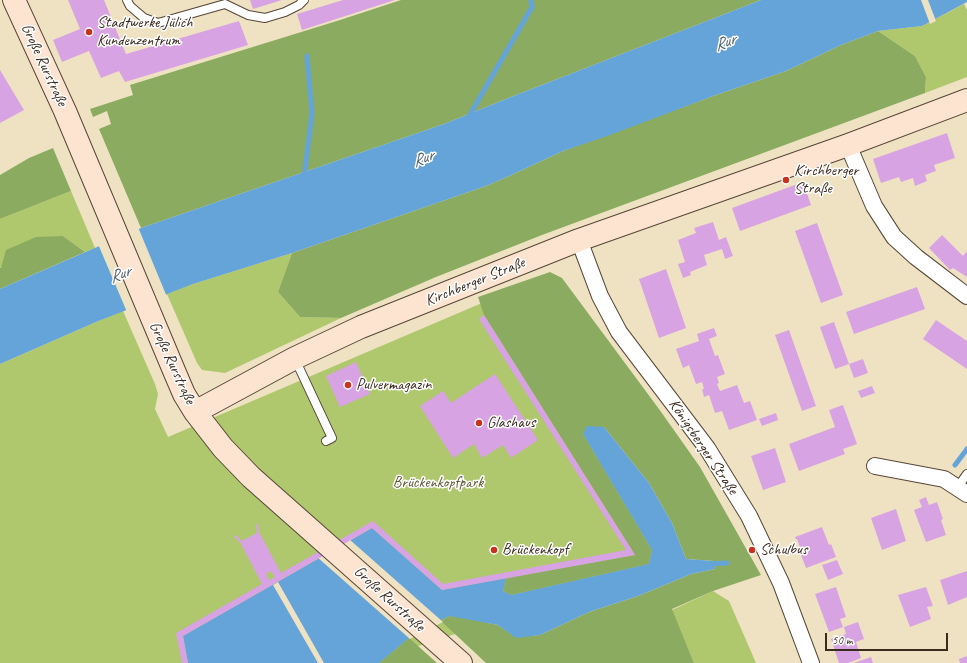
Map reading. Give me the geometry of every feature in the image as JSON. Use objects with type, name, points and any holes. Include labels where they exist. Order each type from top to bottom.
[{"type":"main road","name":"Große Rurstraße","points":[[11,4],[65,111],[190,403],[227,452],[251,476],[453,656]]},
{"type":"main road","name":"Kirchberger Straße","points":[[190,403],[295,358],[361,327],[579,240],[848,145],[967,100]]},
{"type":"street","points":[[848,145],[874,206],[894,237],[916,257],[967,296]]},
{"type":"street","name":"Königsberger Straße","points":[[579,240],[600,296],[619,332],[707,448],[749,516],[781,582],[811,663]]},
{"type":"street","points":[[875,466],[944,479],[962,491]]},
{"type":"lane","points":[[127,0],[130,6],[144,18],[158,23],[225,4],[248,15],[265,18],[285,12],[299,5],[304,0]]},
{"type":"lane","points":[[295,358],[332,438],[326,441]]},
{"type":"lane","points":[[962,491],[967,474]]},
{"type":"green space","points":[[401,0],[761,0],[444,124],[141,228],[99,129],[111,124],[107,111],[93,117],[90,109],[133,95],[130,85]]},
{"type":"green space","points":[[964,4],[967,10],[967,77],[925,93],[926,77],[915,56],[878,31],[922,26]]},
{"type":"green space","points":[[878,31],[915,56],[926,77],[925,93],[542,235],[436,277],[341,318],[300,317],[278,292],[292,253],[486,186],[563,151],[786,71],[841,45]]},
{"type":"green space","points":[[53,148],[71,191],[0,219],[0,175],[29,158]]},
{"type":"green space","points":[[71,191],[95,248],[85,252],[63,236],[0,268],[0,219]]},
{"type":"green space","points":[[63,236],[85,252],[0,289],[0,268],[6,250],[36,237]]},
{"type":"green space","points":[[292,253],[278,292],[300,317],[341,318],[225,373],[202,370],[197,363],[167,294],[193,284]]},
{"type":"green space","points":[[550,272],[562,278],[700,467],[761,575],[713,591],[672,609],[694,663],[486,663],[441,621],[449,616],[498,625],[516,637],[540,635],[589,612],[638,596],[691,574],[715,569],[714,561],[686,559],[672,523],[649,483],[604,427],[583,434],[652,550],[649,564],[511,595],[503,591],[506,578],[635,555],[484,315],[478,297]]},
{"type":"green space","name":"Brückenkopfpark","points":[[496,297],[667,565],[400,652],[410,663],[0,663],[0,364],[123,311],[155,384],[158,394],[155,409],[168,437]]},
{"type":"green space","points":[[713,591],[729,601],[756,663],[694,663],[672,610]]},
{"type":"green space","points":[[409,638],[437,663],[379,663]]},
{"type":"water","name":"Rur","points":[[761,0],[967,0],[967,2],[922,26],[878,31],[841,45],[786,71],[563,151],[486,186],[292,253],[193,284],[96,322],[0,364],[0,289],[141,228],[444,124]]},
{"type":"water","points":[[587,426],[604,427],[649,483],[672,523],[686,559],[714,561],[715,569],[691,574],[638,596],[589,612],[540,635],[516,638],[498,625],[449,616],[409,638],[379,663],[188,663],[183,636],[372,528],[442,590],[506,578],[503,591],[511,595],[649,564],[652,550],[583,434]]},
{"type":"pier","points":[[921,0],[928,0],[936,21],[930,24]]},
{"type":"pier","points":[[138,227],[167,297],[127,312],[98,244]]},
{"type":"pier","points":[[349,539],[443,622],[410,639],[317,557]]},
{"type":"pier","points":[[278,582],[324,663],[318,663],[273,585]]},
{"type":"building","points":[[68,0],[104,0],[126,54],[239,21],[248,45],[125,82],[119,71],[101,78],[89,51],[62,62],[53,40],[80,29]]},
{"type":"building","points":[[250,0],[282,0],[253,9]]},
{"type":"building","points":[[343,0],[395,0],[302,30],[297,14]]},
{"type":"building","points":[[0,70],[24,110],[0,123]]},
{"type":"building","points":[[947,133],[955,158],[934,165],[936,171],[925,175],[927,181],[915,186],[913,178],[901,182],[899,177],[881,183],[873,159]]},
{"type":"building","points":[[803,182],[811,205],[740,231],[732,208]]},
{"type":"building","points":[[713,222],[719,240],[726,237],[733,256],[725,259],[722,249],[704,255],[707,265],[690,272],[691,275],[683,278],[678,264],[685,262],[678,240],[696,233],[694,228]]},
{"type":"building","points":[[817,223],[843,295],[821,303],[795,231]]},
{"type":"building","points":[[942,235],[963,256],[967,251],[967,277],[953,268],[950,270],[929,248]]},
{"type":"building","points":[[666,269],[686,328],[659,338],[639,279]]},
{"type":"building","points":[[917,287],[925,309],[854,334],[846,312]]},
{"type":"building","points":[[484,315],[635,555],[442,590],[372,528],[183,636],[188,663],[182,663],[176,633],[262,584],[240,542],[234,537],[236,535],[242,541],[257,533],[256,524],[258,524],[259,532],[281,573],[373,521],[443,584],[626,550],[479,319]],"holes":[[[271,571],[275,577],[269,580],[266,574]]]},
{"type":"building","points":[[936,320],[967,341],[967,369],[923,339]]},
{"type":"building","points":[[834,322],[849,364],[835,369],[820,327]]},
{"type":"building","points":[[714,328],[717,336],[709,339],[715,356],[718,355],[725,374],[717,377],[719,383],[717,384],[720,391],[737,385],[744,403],[750,401],[757,420],[729,430],[722,411],[715,413],[709,395],[704,397],[702,382],[696,384],[689,365],[683,368],[676,349],[699,341],[697,334]]},
{"type":"building","points":[[789,330],[816,406],[802,411],[775,335]]},
{"type":"building","points":[[863,359],[868,373],[854,378],[849,364]]},
{"type":"building","name":"Pulvermagazin","points":[[356,362],[370,394],[340,407],[326,376]]},
{"type":"building","name":"Glashaus","points":[[495,374],[538,440],[511,458],[503,445],[482,458],[474,444],[453,458],[420,406],[443,391],[451,403]]},
{"type":"building","points":[[872,386],[875,393],[861,398],[858,391]]},
{"type":"building","points":[[843,405],[857,444],[843,449],[845,454],[799,471],[789,444],[835,427],[829,410]]},
{"type":"building","points":[[776,413],[778,420],[762,426],[759,419]]},
{"type":"building","points":[[775,448],[786,482],[763,490],[751,456]]},
{"type":"building","points":[[926,497],[929,505],[937,502],[943,519],[941,520],[946,535],[926,542],[914,510],[922,507],[919,500]]},
{"type":"building","points":[[896,509],[906,541],[882,550],[871,518]]},
{"type":"building","points":[[822,527],[829,545],[831,544],[836,557],[806,568],[801,555],[803,555],[795,537]]},
{"type":"building","points":[[837,560],[843,574],[828,580],[822,565]]},
{"type":"building","points":[[967,571],[967,597],[948,605],[940,580]]},
{"type":"building","points":[[836,587],[846,617],[840,619],[843,627],[829,632],[815,594]]},
{"type":"building","points":[[926,587],[933,606],[927,607],[931,619],[910,627],[898,595]]},
{"type":"building","points":[[858,622],[864,639],[856,642],[861,658],[848,663],[839,663],[831,639],[846,634],[844,627]]},
{"type":"building","points":[[967,656],[967,663],[960,663],[959,659]]},
{"type":"building","points":[[871,657],[873,663],[854,663]]},
{"type":"waterway","points":[[468,118],[532,7],[531,0]]},
{"type":"waterway","points":[[304,178],[312,113],[307,56]]},
{"type":"waterway","points":[[955,465],[967,449]]},
{"type":"waterway","points":[[709,564],[727,563]]},
{"type":"place","name":"Stadtwerke Jülich Kundenzentrum","points":[[89,32]]},
{"type":"place","name":"Kirchberger Straße","points":[[786,180]]},
{"type":"place","name":"Pulvermagazin","points":[[348,385]]},
{"type":"place","name":"Glashaus","points":[[479,423]]},
{"type":"place","name":"Brückenkopf","points":[[494,550]]},
{"type":"place","name":"Schulbus","points":[[752,550]]}]
